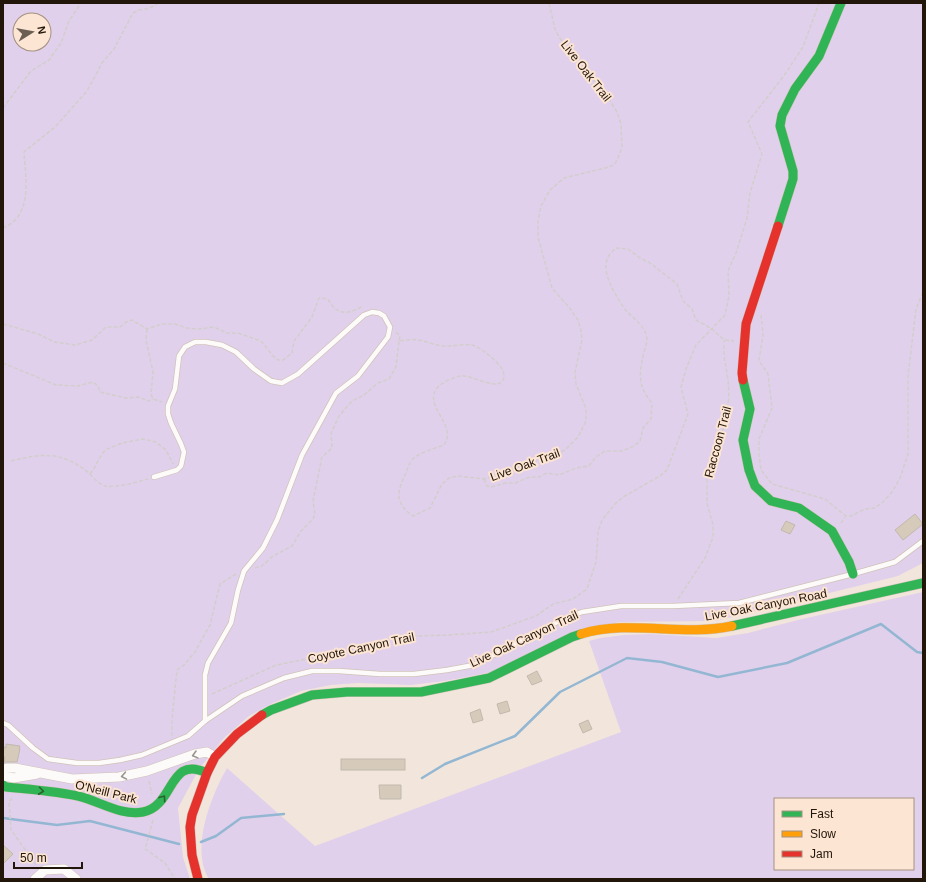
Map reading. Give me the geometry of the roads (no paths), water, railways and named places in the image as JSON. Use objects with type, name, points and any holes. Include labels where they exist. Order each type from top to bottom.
[{"type":"main road","points":[[841,3],[819,56],[795,89],[782,115],[780,126],[793,171],[793,179],[746,324],[742,373],[750,409],[743,440],[749,470],[755,486],[771,501],[799,508],[832,531],[849,562],[852,574]]},
{"type":"main road","name":"Live Oak Canyon Road","points":[[198,879],[192,855],[190,827],[192,815],[206,773],[215,757],[237,734],[257,718],[271,710],[312,695],[347,692],[421,692],[489,678],[572,637],[595,630],[634,627],[705,630],[722,628],[923,583]]},
{"type":"main road","points":[[180,774],[187,768],[194,768],[206,773]]},
{"type":"main road","name":"O'Neill Park","points":[[8,787],[90,799],[112,808],[133,813],[144,812],[156,808],[180,774]]},
{"type":"street","name":"O'Neill Park","points":[[3,769],[15,768],[72,779],[119,777],[147,771],[207,752],[215,757]]},
{"type":"street","points":[[175,761],[180,774]]},
{"type":"street","name":"O'Neill Park","points":[[3,776],[14,778],[44,773]]},
{"type":"street","points":[[38,876],[45,870],[64,869],[76,879]]},
{"type":"lane","points":[[154,478],[177,470],[181,466],[184,452],[171,423],[168,414],[168,406],[175,389],[179,356],[185,347],[195,342],[206,342],[226,348],[236,352],[271,381],[282,383],[298,374],[364,315],[372,312],[379,313],[384,316],[390,327],[390,332],[385,342],[358,376],[336,393],[302,455],[277,520],[263,548],[244,571],[238,590],[231,623],[208,663],[205,675],[205,721]]},
{"type":"lane","name":"Live Oak Canyon Trail","points":[[3,723],[8,725],[33,748],[48,759],[84,763],[99,763],[120,760],[142,754],[188,736],[205,721],[242,696],[291,676],[312,671],[414,674],[474,665],[559,621],[582,612],[621,606],[673,606],[739,603],[895,562],[923,541]]},
{"type":"waterway","points":[[422,778],[445,764],[515,736],[560,692],[627,658],[662,662],[718,677],[787,663],[881,624],[917,652],[923,653]]},
{"type":"waterway","points":[[201,842],[216,836],[241,818],[284,814]]},
{"type":"waterway","points":[[3,818],[57,825],[90,821],[179,844]]}]
